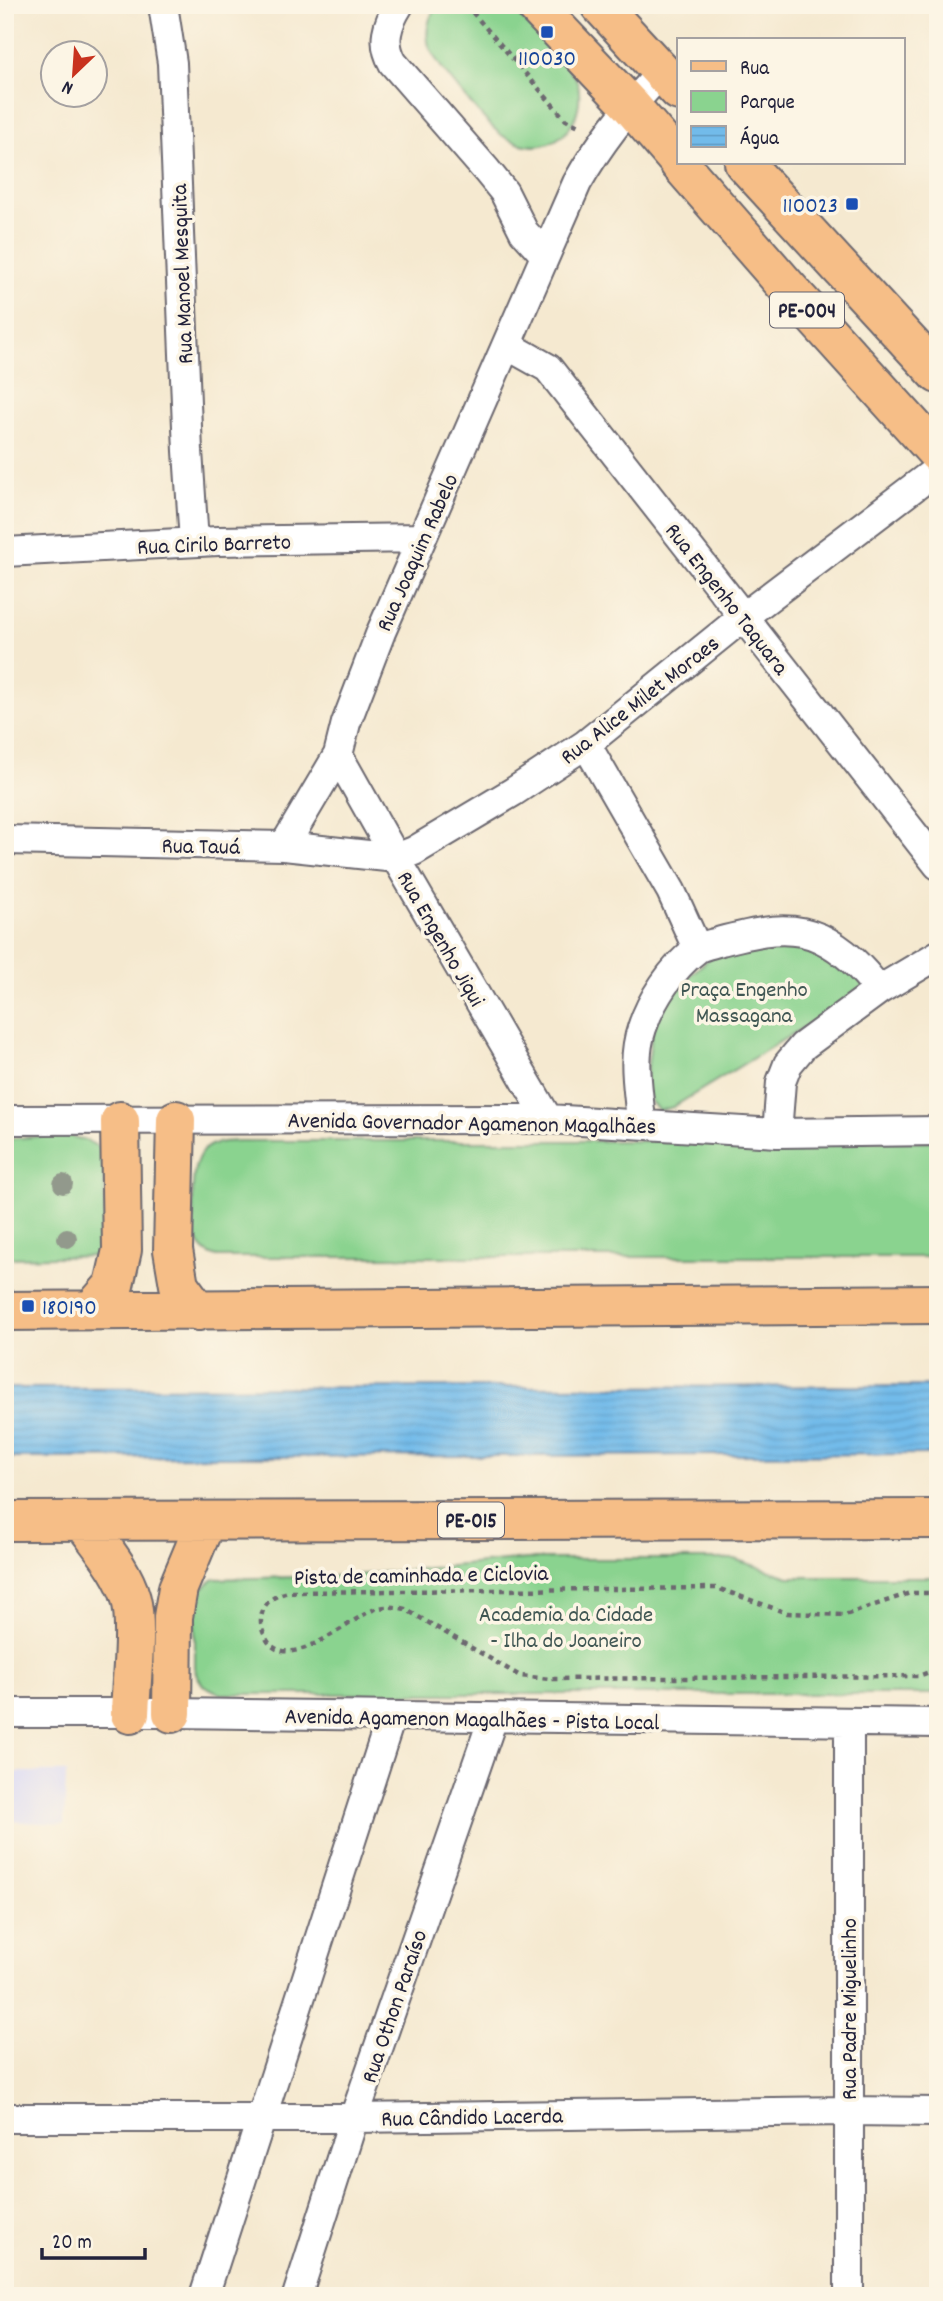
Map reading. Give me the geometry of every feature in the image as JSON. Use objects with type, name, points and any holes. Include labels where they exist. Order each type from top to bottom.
[{"type":"main road","name":"PE-004","points":[[535,5],[630,105],[677,160]]},
{"type":"main road","points":[[600,5],[670,81]]},
{"type":"main road","name":"PE-004","points":[[681,164],[938,454]]},
{"type":"main road","name":"PE-004","points":[[745,164],[938,374]]},
{"type":"main road","points":[[176,1120],[173,1250],[179,1285],[198,1311]]},
{"type":"main road","points":[[93,1310],[114,1285],[122,1250],[120,1121]]},
{"type":"main road","points":[[5,1311],[938,1304]]},
{"type":"main road","name":"PE-015","points":[[5,1521],[938,1519]]},
{"type":"main road","points":[[83,1521],[120,1573],[131,1599],[133,1616],[130,1714]]},
{"type":"main road","points":[[172,1713],[173,1617],[178,1588],[206,1521]]},
{"type":"street","name":"Rua Manoel Mesquita","points":[[163,5],[172,63],[194,542]]},
{"type":"street","points":[[399,5],[386,34],[388,55],[504,192],[524,232],[545,255]]},
{"type":"street","name":"Rua Joaquim Rabelo","points":[[284,846],[338,755],[346,723],[368,664],[545,255],[586,168],[630,105],[670,81]]},
{"type":"street","name":"Rua Engenho Taquara","points":[[507,345],[548,368],[938,865]]},
{"type":"street","name":"Rua Alice Milet Moraes","points":[[396,858],[414,852],[446,833],[586,744],[743,617],[938,469]]},
{"type":"street","name":"Rua Cirilo Barreto","points":[[5,552],[194,542],[422,538]]},
{"type":"street","points":[[586,744],[671,891],[697,948]]},
{"type":"street","name":"Rua Engenho Jiqui","points":[[338,755],[548,1119]]},
{"type":"street","name":"Rua Tauá","points":[[5,840],[284,846],[396,858]]},
{"type":"street","points":[[641,1123],[635,1057],[642,1029],[652,1003],[675,971],[697,948],[749,934],[792,930],[818,937],[841,950],[860,965],[879,990]]},
{"type":"street","points":[[778,1133],[778,1097],[788,1064],[803,1046],[879,990],[938,955]]},
{"type":"street","name":"Avenida Governador Agamenon Magalhães","points":[[5,1120],[548,1119],[778,1133],[938,1131]]},
{"type":"street","name":"Avenida Agamenon Magalhães - Pista Local","points":[[5,1713],[938,1723]]},
{"type":"street","points":[[204,2296],[391,1717]]},
{"type":"street","name":"Rua Othon Paraíso","points":[[297,2296],[354,2118],[493,1718]]},
{"type":"street","name":"Rua Padre Miguelinho","points":[[849,1722],[849,2296]]},
{"type":"street","name":"Rua Cândido Lacerda","points":[[5,2118],[354,2118],[938,2112]]},
{"type":"path","name":"Pista de caminhada e Ciclovia","points":[[938,1593],[909,1593],[845,1615],[787,1613],[717,1588],[288,1592],[275,1596],[265,1604],[260,1618],[261,1630],[270,1645],[281,1650],[296,1651],[322,1641],[373,1610],[394,1606],[404,1609],[520,1676],[551,1679],[918,1676],[938,1669]]},
{"type":"shaded area","points":[[5,1772],[66,1772],[64,1824],[5,1821]]},
{"type":"green space","points":[[437,5],[510,5],[557,55],[577,81],[578,110],[568,130],[552,142],[530,146],[503,136],[486,120],[462,94],[429,46],[428,25]]},
{"type":"green space","name":"Praça Engenho Massagana","points":[[786,931],[820,941],[868,988],[673,1107],[659,1111],[651,1102],[645,1087],[654,1018],[669,994],[712,956]]},
{"type":"green space","points":[[60,1135],[84,1140],[105,1153],[104,1256],[5,1258],[5,1139]]},
{"type":"green space","points":[[938,1141],[938,1257],[217,1257],[202,1248],[194,1233],[196,1164],[206,1148],[217,1143]]},
{"type":"green space","name":"Academia da Cidade - Ilha do Joaneiro","points":[[527,1559],[734,1559],[789,1577],[938,1577],[938,1694],[221,1694],[203,1685],[196,1674],[195,1600],[201,1589],[214,1579],[345,1576]]},
{"type":"water","points":[[938,1386],[938,1454],[5,1458],[5,1388]]},
{"type":"place","name":"110030","points":[[547,32]]},
{"type":"place","name":"110023","points":[[852,204]]},
{"type":"place","name":"180190","points":[[28,1306]]}]
